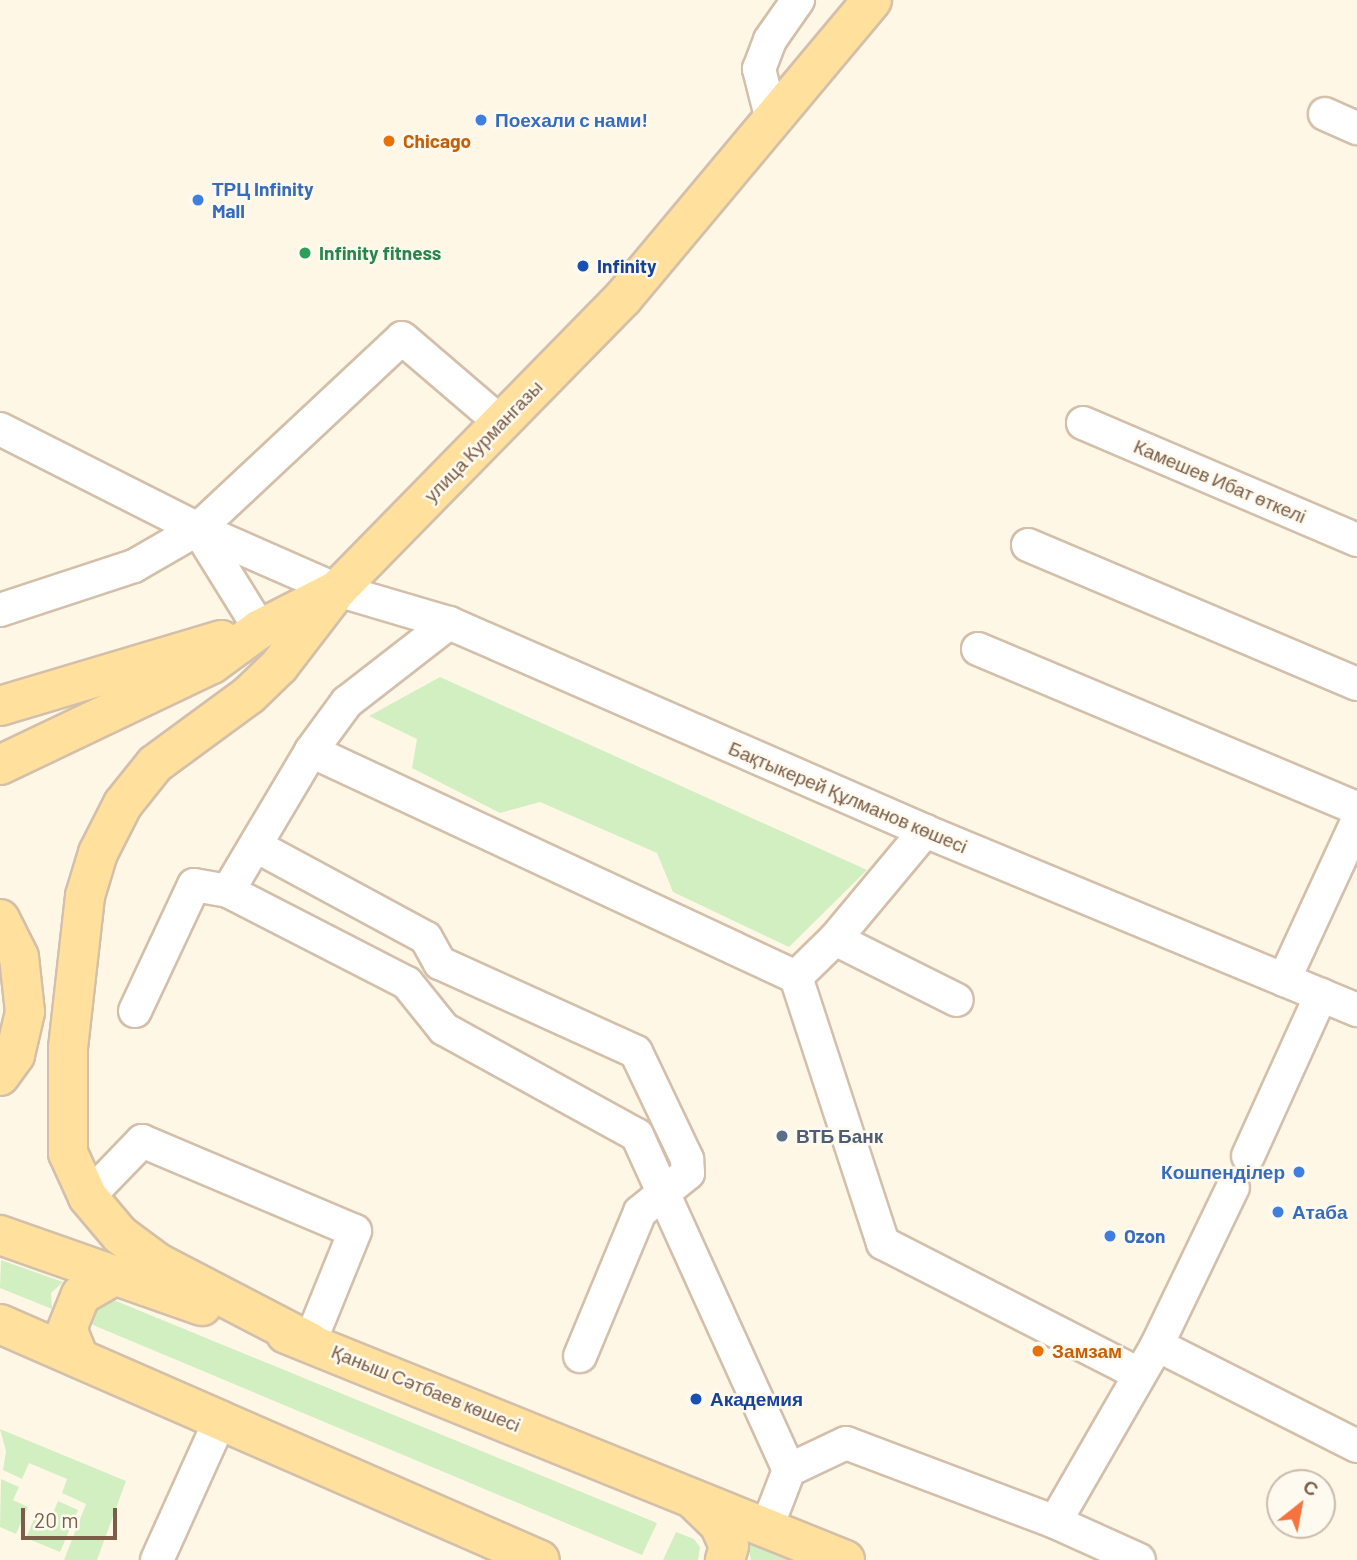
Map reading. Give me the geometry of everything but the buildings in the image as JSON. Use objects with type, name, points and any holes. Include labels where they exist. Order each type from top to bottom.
[{"type":"main road","name":"улица Курмангазы","points":[[0,765],[212,664],[260,629],[337,590],[624,298],[872,0]]},
{"type":"main road","points":[[310,1342],[158,1263],[120,1235],[88,1198],[68,1153],[68,1048],[85,896],[98,853],[123,804],[155,764],[249,695],[279,666],[337,590]]},
{"type":"main road","points":[[0,706],[260,629]]},
{"type":"main road","points":[[0,919],[19,957],[25,1012],[15,1055],[0,1076]]},
{"type":"main road","name":"Қаныш Сәтбаев көшесі","points":[[0,1235],[112,1277],[310,1342],[845,1560]]},
{"type":"main road","points":[[79,1358],[67,1329],[81,1295],[112,1277]]},
{"type":"main road","points":[[0,1324],[540,1560]]},
{"type":"main road","points":[[687,1494],[719,1524],[729,1546],[725,1560]]},
{"type":"street","points":[[772,120],[759,69],[771,40],[798,0]]},
{"type":"street","points":[[1325,114],[1357,128]]},
{"type":"street","points":[[0,610],[134,566],[198,529],[402,338],[500,422]]},
{"type":"street","name":"Камешев Ибат өткелі","points":[[1083,423],[1357,540]]},
{"type":"street","name":"Бақтыкерей Құлманов көшесі","points":[[0,429],[198,529],[337,590],[449,623],[925,831],[1357,1010]]},
{"type":"street","points":[[198,529],[260,629]]},
{"type":"street","points":[[1028,545],[1357,684]]},
{"type":"street","points":[[228,891],[311,751],[347,702],[449,623]]},
{"type":"street","points":[[978,649],[1357,808]]},
{"type":"street","points":[[311,751],[796,977],[883,1242],[1137,1373]]},
{"type":"street","points":[[1284,980],[1357,822]]},
{"type":"street","points":[[796,977],[835,939],[925,831]]},
{"type":"street","points":[[256,846],[426,938],[440,963],[636,1052],[687,1159],[688,1173],[640,1212],[580,1356]]},
{"type":"street","points":[[135,1011],[194,885],[228,891],[407,983],[444,1029],[637,1135],[789,1470]]},
{"type":"street","points":[[835,939],[957,1000]]},
{"type":"street","points":[[1248,1156],[1321,995]]},
{"type":"street","points":[[88,1198],[142,1140],[355,1231],[310,1342]]},
{"type":"street","points":[[1055,1522],[1137,1373],[1157,1345],[1233,1187]]},
{"type":"street","points":[[1157,1345],[1357,1446]]},
{"type":"street","points":[[157,1560],[220,1418]]},
{"type":"street","points":[[767,1527],[789,1470],[846,1443],[1055,1522],[1139,1560]]},
{"type":"green space","points":[[440,677],[867,870],[789,947],[673,892],[657,853],[540,802],[500,813],[412,768],[417,739],[369,716]]},
{"type":"green space","points":[[1,1260],[63,1282],[51,1293],[52,1309],[0,1288]]},
{"type":"green space","points":[[104,1296],[657,1523],[642,1555],[93,1325],[89,1316]]},
{"type":"green space","points":[[0,1429],[126,1481],[97,1560],[64,1560],[86,1504],[62,1493],[67,1479],[29,1463],[22,1479],[3,1470],[6,1451]]},
{"type":"green space","points":[[1,1479],[19,1487],[13,1500],[28,1507],[16,1534],[0,1527]]},
{"type":"green space","points":[[58,1501],[78,1510],[60,1552],[26,1538],[37,1512],[51,1518]]},
{"type":"green space","points":[[676,1532],[694,1539],[700,1547],[698,1560],[663,1560]]},
{"type":"green space","points":[[746,1538],[794,1560],[751,1560]]},
{"type":"place","name":"Поехали с нами!","points":[[481,120]]},
{"type":"place","name":"Chicago","points":[[389,141]]},
{"type":"place","name":"ТРЦ Infinity Mall","points":[[198,200]]},
{"type":"place","name":"Infinity fitness","points":[[305,253]]},
{"type":"place","name":"Infinity","points":[[583,266]]},
{"type":"place","name":"ВТБ Банк","points":[[782,1136]]},
{"type":"place","name":"Кошпенділер","points":[[1299,1172]]},
{"type":"place","name":"Атаба","points":[[1278,1212]]},
{"type":"place","name":"Ozon","points":[[1110,1236]]},
{"type":"place","name":"Замзам","points":[[1038,1351]]},
{"type":"place","name":"Академия","points":[[696,1399]]}]
